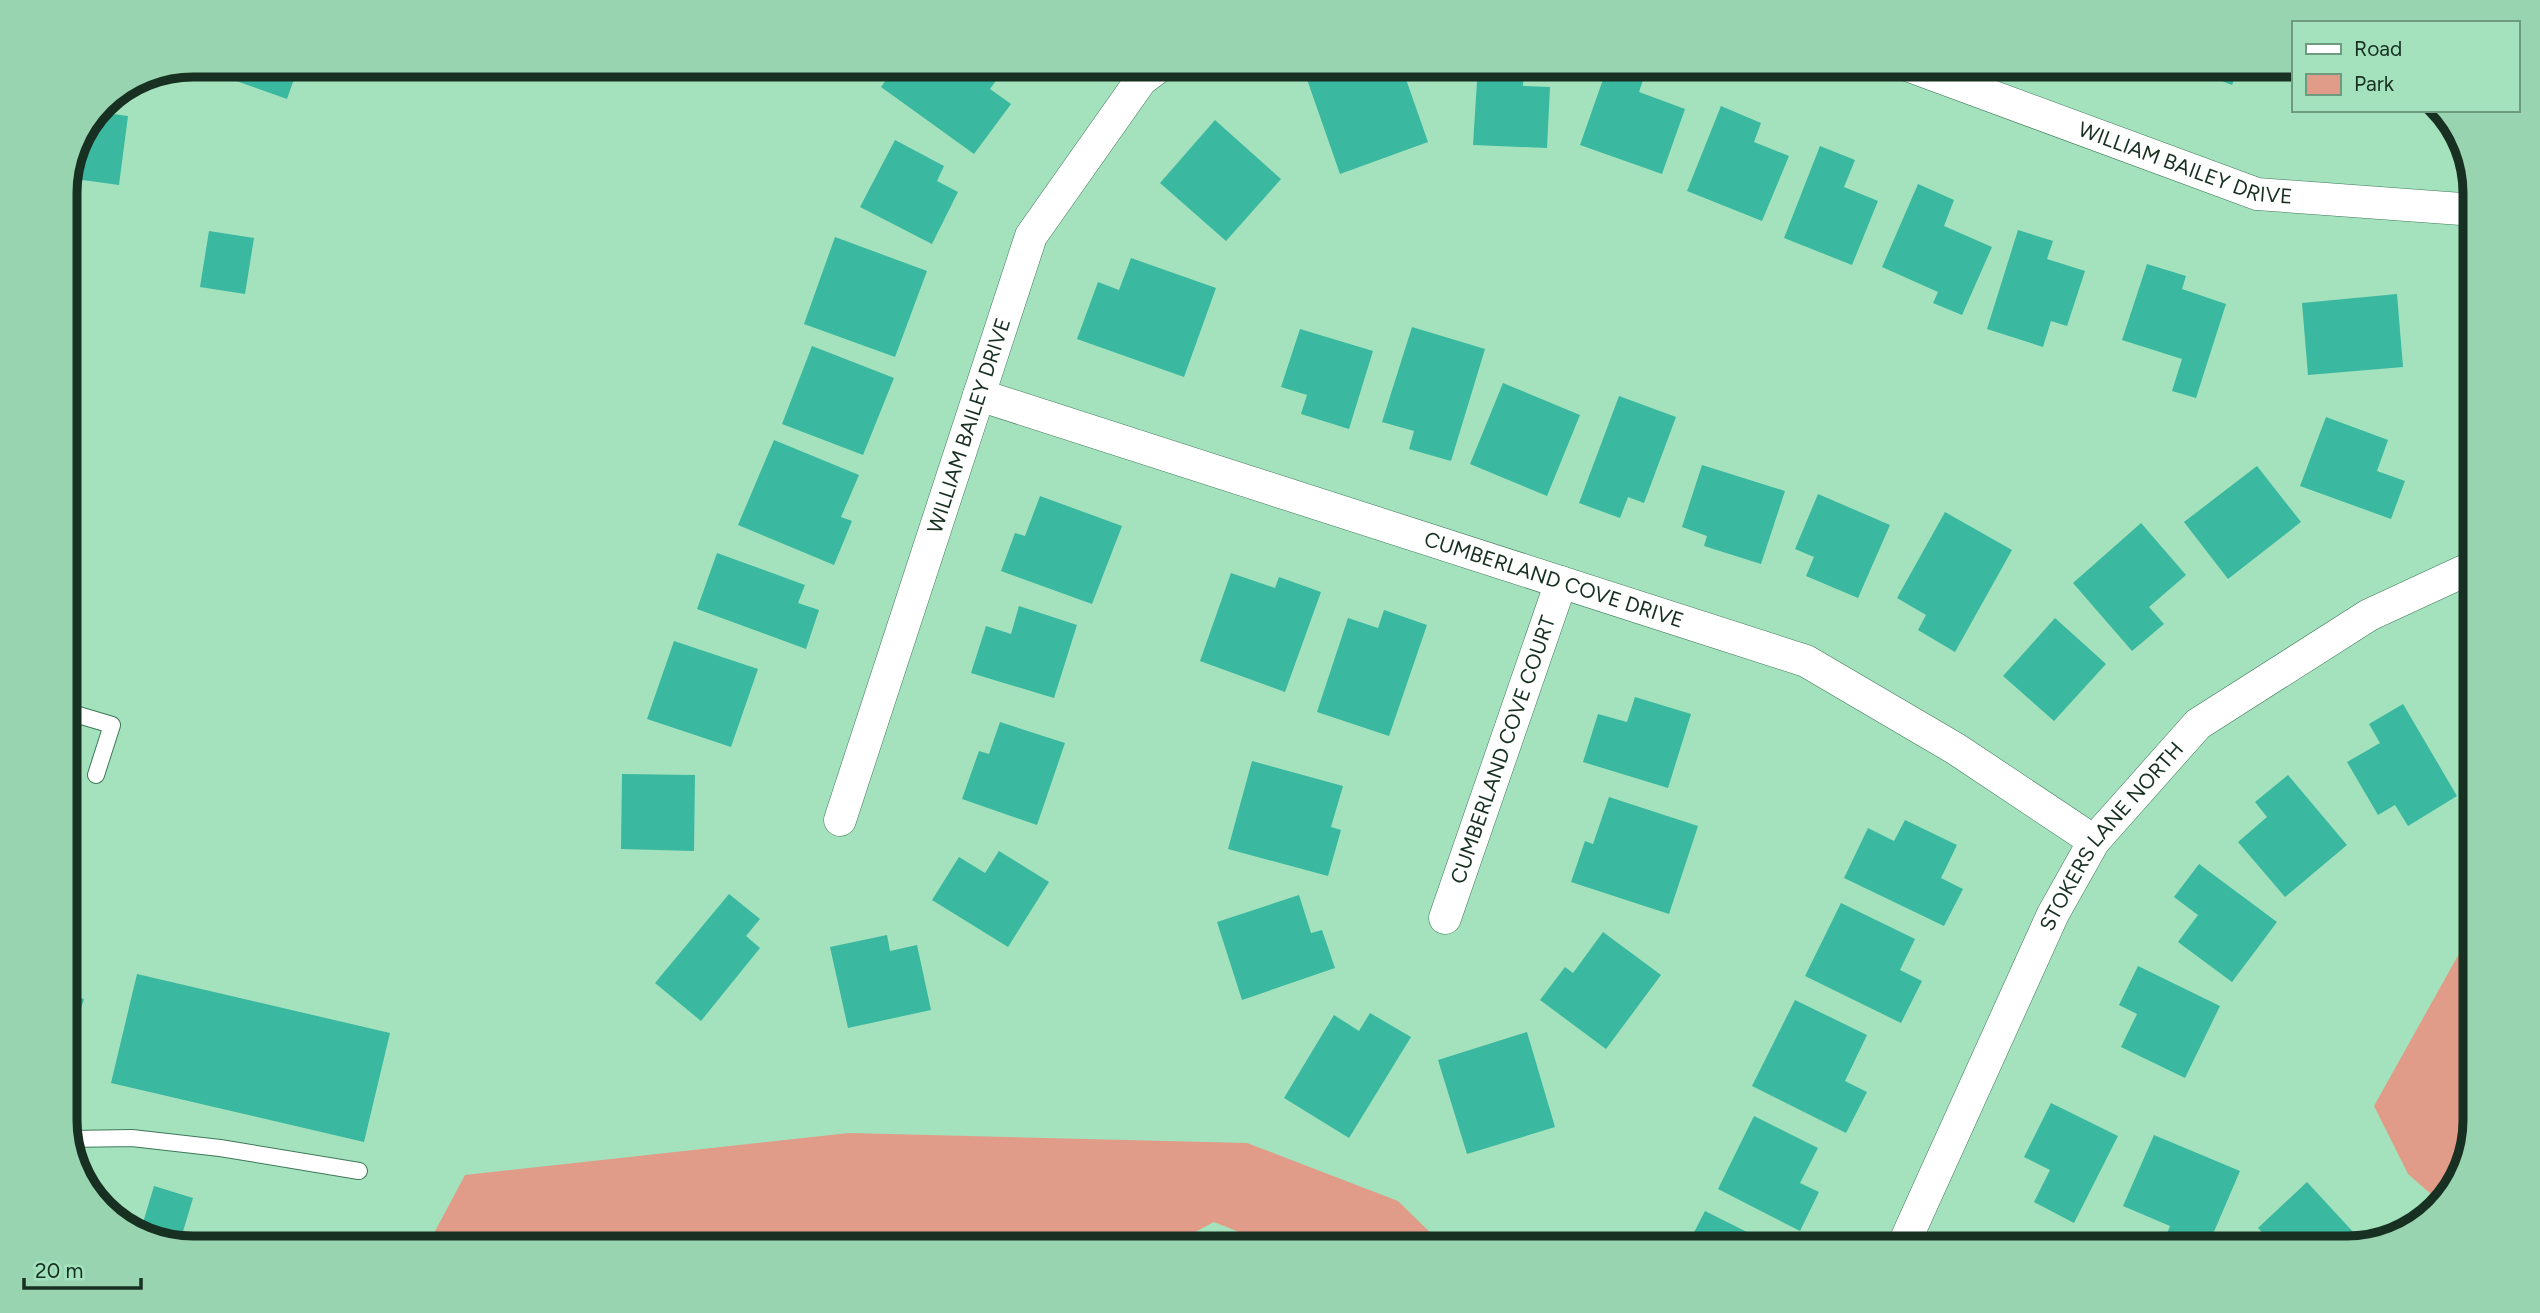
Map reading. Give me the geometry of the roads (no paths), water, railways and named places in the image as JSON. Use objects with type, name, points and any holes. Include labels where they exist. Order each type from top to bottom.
[{"type":"street","name":"WILLIAM BAILEY DRIVE","points":[[839,820],[1031,236],[1145,77]]},
{"type":"street","name":"WILLIAM BAILEY DRIVE","points":[[1940,77],[2257,194],[2463,209]]},
{"type":"street","name":"CUMBERLAND COVE DRIVE","points":[[979,395],[1806,661],[1956,749],[2094,841]]},
{"type":"street","name":"STOKERS LANE NORTH","points":[[1907,1236],[2053,914],[2094,841],[2198,724],[2369,615],[2463,572]]},
{"type":"street","name":"CUMBERLAND COVE COURT","points":[[1445,918],[1561,582]]},
{"type":"lane","points":[[77,714],[112,724],[96,775]]},
{"type":"lane","points":[[78,1139],[132,1138],[220,1148],[359,1171]]}]
